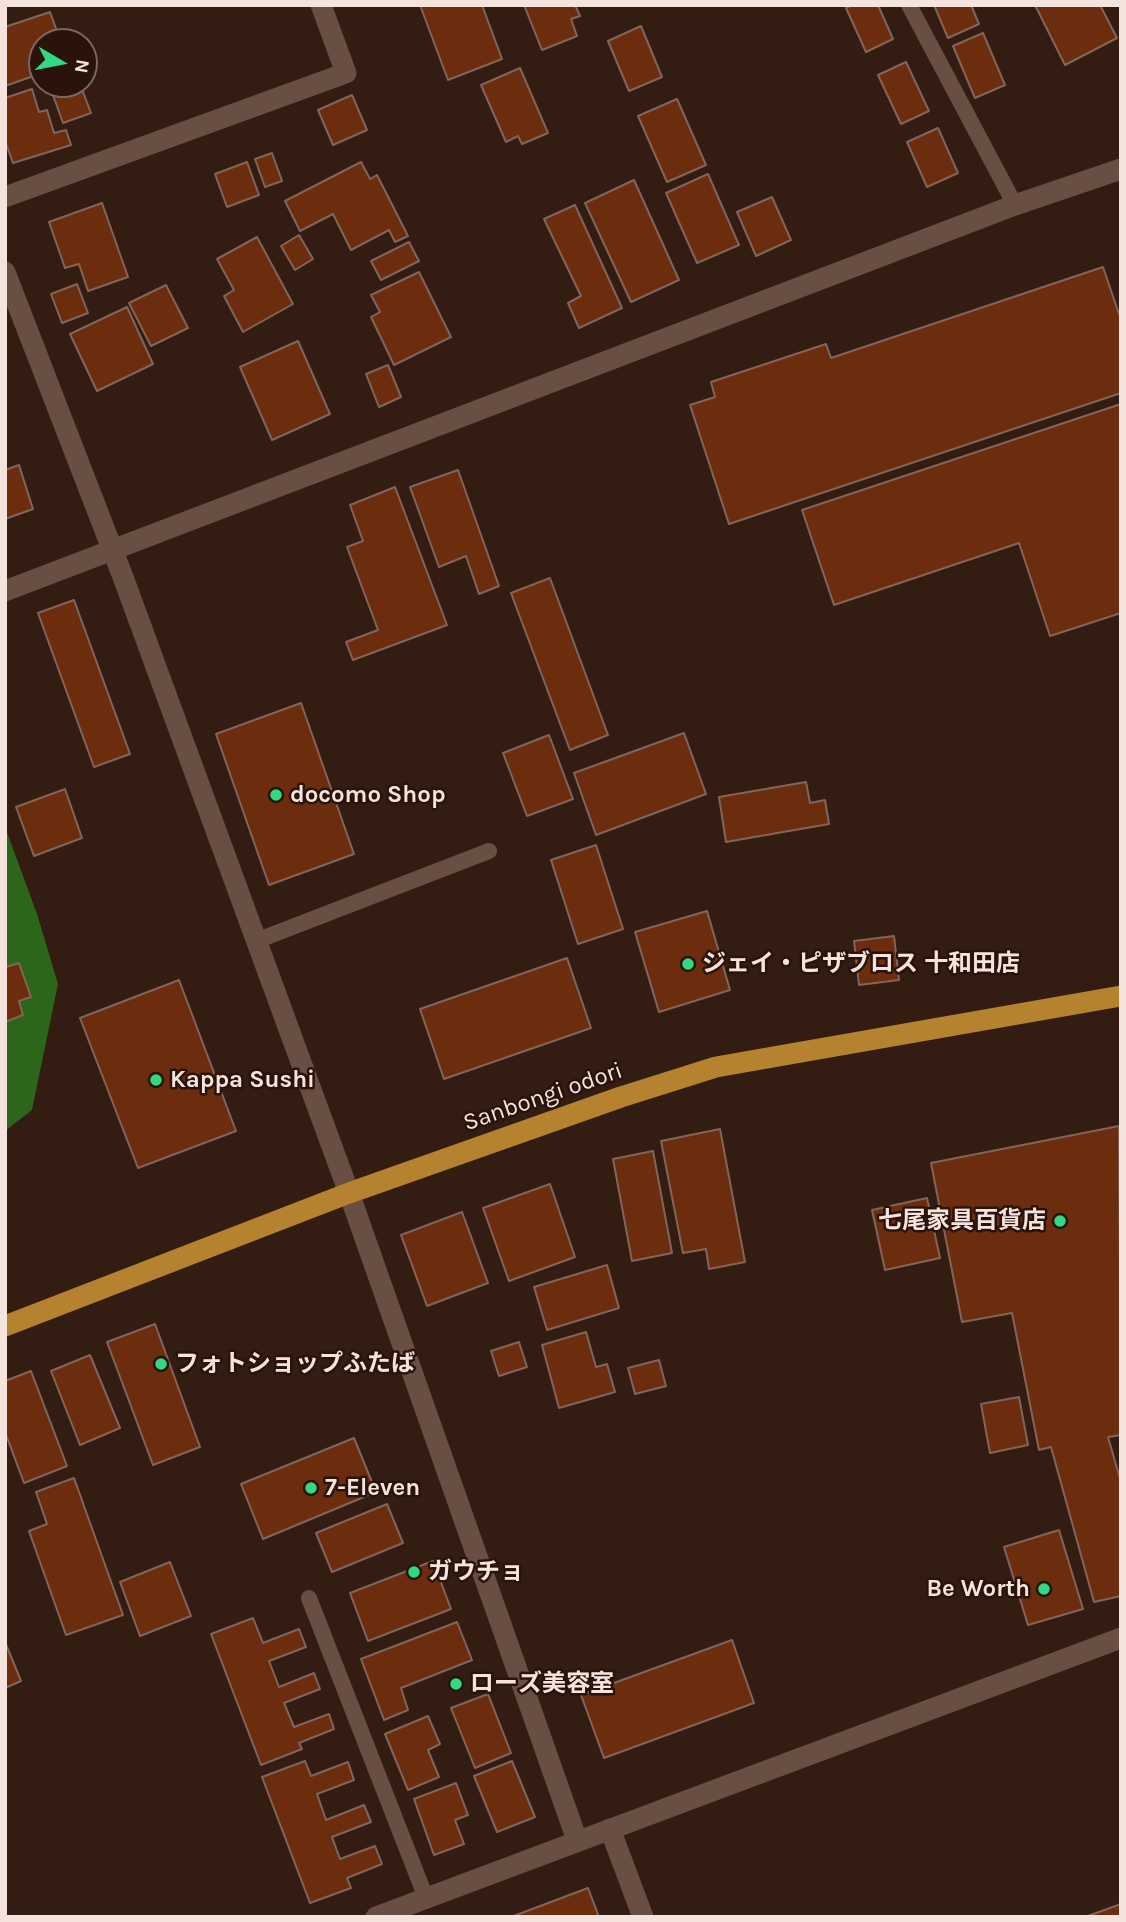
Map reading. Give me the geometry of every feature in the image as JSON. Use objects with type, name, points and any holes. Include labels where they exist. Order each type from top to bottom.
[{"type":"main road","name":"Sanbongi odori","points":[[5,1326],[349,1193],[621,1097],[716,1067],[1121,996]]},
{"type":"street","points":[[5,197],[346,73],[321,5]]},
{"type":"street","points":[[5,591],[1015,205],[1121,169]]},
{"type":"street","points":[[5,272],[112,550],[349,1193],[577,1840]]},
{"type":"street","points":[[376,1917],[1121,1638]]},
{"type":"street","points":[[610,1829],[643,1917]]},
{"type":"lane","points":[[909,5],[1015,205]]},
{"type":"lane","points":[[256,941],[489,851]]},
{"type":"lane","points":[[309,1598],[426,1898]]},
{"type":"green space","points":[[5,827],[37,914],[58,984],[32,1110],[5,1131]]},
{"type":"building","points":[[420,5],[482,5],[502,59],[448,80]]},
{"type":"building","points":[[524,5],[575,5],[580,16],[571,19],[577,36],[542,50]]},
{"type":"building","points":[[852,5],[878,5],[893,39],[866,52],[846,8]]},
{"type":"building","points":[[934,5],[971,5],[979,24],[948,38]]},
{"type":"building","points":[[1035,5],[1100,5],[1117,38],[1065,65]]},
{"type":"building","points":[[50,12],[56,28],[28,28],[28,78],[5,86],[5,27]]},
{"type":"building","points":[[641,26],[662,77],[629,91],[608,41]]},
{"type":"building","points":[[983,33],[1005,85],[975,98],[953,46]]},
{"type":"building","points":[[906,62],[929,111],[901,124],[878,75]]},
{"type":"building","points":[[520,68],[548,133],[522,144],[518,136],[506,142],[481,85]]},
{"type":"building","points":[[28,90],[28,98],[35,98],[39,112],[47,110],[54,133],[66,130],[71,145],[13,163],[5,141],[5,98]]},
{"type":"building","points":[[352,95],[367,130],[333,145],[318,110]]},
{"type":"building","points":[[54,98],[85,98],[91,113],[63,123]]},
{"type":"building","points":[[677,99],[706,165],[667,182],[638,116]]},
{"type":"building","points":[[938,128],[958,173],[927,187],[907,142]]},
{"type":"building","points":[[272,153],[282,181],[265,187],[255,159]]},
{"type":"building","points":[[247,162],[259,195],[227,207],[215,174]]},
{"type":"building","points":[[361,162],[370,179],[377,175],[408,236],[395,242],[389,230],[351,250],[333,214],[300,231],[285,201]]},
{"type":"building","points":[[708,174],[739,245],[697,263],[666,193]]},
{"type":"building","points":[[634,180],[679,280],[631,302],[585,203]]},
{"type":"building","points":[[772,197],[791,240],[756,256],[737,212]]},
{"type":"building","points":[[102,203],[128,277],[88,291],[79,264],[65,268],[49,222]]},
{"type":"building","points":[[575,205],[622,308],[579,328],[568,303],[581,296],[544,219]]},
{"type":"building","points":[[299,235],[313,259],[295,270],[281,246]]},
{"type":"building","points":[[257,237],[293,304],[243,332],[224,296],[234,290],[217,259]]},
{"type":"building","points":[[409,242],[419,261],[381,280],[371,261]]},
{"type":"building","points":[[1103,267],[1121,320],[1121,393],[729,524],[690,405],[715,397],[711,382],[826,344],[831,358]]},
{"type":"building","points":[[419,272],[451,337],[394,365],[371,317],[380,312],[371,295]]},
{"type":"building","points":[[77,284],[88,313],[62,323],[51,294]]},
{"type":"building","points":[[166,285],[188,328],[151,346],[129,303]]},
{"type":"building","points":[[127,307],[153,364],[97,391],[70,334]]},
{"type":"building","points":[[298,341],[330,414],[272,440],[240,367]]},
{"type":"building","points":[[388,365],[401,397],[379,407],[366,374]]},
{"type":"building","points":[[1121,404],[1121,613],[1050,636],[1019,543],[834,605],[802,510]]},
{"type":"building","points":[[19,465],[33,509],[5,519],[5,470]]},
{"type":"building","points":[[458,470],[499,586],[479,594],[466,556],[439,567],[410,487]]},
{"type":"building","points":[[395,487],[447,625],[353,660],[346,642],[378,630],[347,547],[363,541],[350,505]]},
{"type":"building","points":[[550,578],[608,735],[570,750],[511,593]]},
{"type":"building","points":[[74,600],[130,754],[94,767],[38,613]]},
{"type":"building","points":[[301,703],[354,854],[269,885],[216,734]]},
{"type":"building","points":[[684,733],[706,794],[596,835],[574,773]]},
{"type":"building","points":[[549,735],[573,799],[527,816],[503,753]]},
{"type":"building","points":[[806,782],[810,803],[825,800],[829,824],[726,842],[719,797]]},
{"type":"building","points":[[65,789],[82,838],[34,856],[16,807]]},
{"type":"building","points":[[596,845],[623,929],[578,944],[551,860]]},
{"type":"building","points":[[707,911],[730,990],[659,1012],[635,932]]},
{"type":"building","points":[[894,936],[899,980],[859,985],[854,941]]},
{"type":"building","points":[[567,958],[591,1028],[444,1079],[420,1009]]},
{"type":"building","points":[[19,963],[31,997],[19,1001],[23,1015],[5,1022],[5,964],[6,967]]},
{"type":"building","points":[[179,980],[236,1131],[138,1168],[80,1018]]},
{"type":"building","points":[[1119,1126],[1121,1435],[1108,1437],[1121,1482],[1121,1596],[1094,1602],[1051,1447],[1039,1450],[1012,1313],[962,1322],[931,1163]]},
{"type":"building","points":[[720,1129],[745,1262],[709,1269],[706,1249],[683,1253],[661,1141]]},
{"type":"building","points":[[653,1151],[672,1253],[632,1261],[613,1159]]},
{"type":"building","points":[[550,1184],[575,1257],[509,1281],[483,1208]]},
{"type":"building","points":[[927,1198],[940,1258],[885,1270],[872,1210]]},
{"type":"building","points":[[462,1212],[488,1283],[427,1306],[401,1235]]},
{"type":"building","points":[[607,1265],[619,1308],[547,1330],[534,1287]]},
{"type":"building","points":[[155,1324],[200,1447],[153,1465],[107,1342]]},
{"type":"building","points":[[586,1332],[596,1367],[607,1364],[615,1392],[559,1408],[542,1345]]},
{"type":"building","points":[[519,1342],[527,1367],[499,1376],[491,1351]]},
{"type":"building","points":[[90,1355],[120,1428],[80,1445],[51,1371]]},
{"type":"building","points":[[659,1360],[666,1386],[635,1394],[628,1368]]},
{"type":"building","points":[[31,1371],[67,1466],[24,1483],[5,1432],[5,1381]]},
{"type":"building","points":[[1019,1397],[1028,1445],[990,1453],[981,1404]]},
{"type":"building","points":[[354,1438],[376,1492],[263,1539],[241,1484]]},
{"type":"building","points":[[74,1478],[123,1615],[66,1635],[29,1531],[47,1524],[36,1492]]},
{"type":"building","points":[[387,1504],[403,1543],[332,1572],[316,1533]]},
{"type":"building","points":[[1059,1530],[1083,1609],[1028,1625],[1004,1547]]},
{"type":"building","points":[[433,1561],[451,1609],[368,1641],[350,1593]]},
{"type":"building","points":[[170,1562],[191,1616],[140,1636],[120,1582]]},
{"type":"building","points":[[253,1618],[263,1643],[299,1629],[306,1647],[269,1661],[279,1687],[314,1673],[320,1689],[284,1703],[294,1727],[329,1714],[334,1729],[299,1743],[302,1749],[261,1765],[211,1634]]},
{"type":"building","points":[[457,1622],[472,1660],[401,1688],[408,1710],[384,1720],[361,1659]]},
{"type":"building","points":[[732,1640],[754,1703],[604,1758],[581,1695]]},
{"type":"building","points":[[5,1642],[21,1681],[5,1688]]},
{"type":"building","points":[[488,1694],[511,1753],[475,1768],[451,1708]]},
{"type":"building","points":[[428,1716],[440,1744],[428,1750],[439,1777],[408,1790],[385,1734]]},
{"type":"building","points":[[305,1761],[311,1776],[348,1762],[354,1780],[317,1794],[326,1820],[364,1805],[371,1822],[332,1837],[340,1859],[375,1846],[382,1864],[347,1878],[351,1888],[310,1903],[262,1777]]},
{"type":"building","points":[[512,1761],[535,1817],[497,1832],[474,1776]]},
{"type":"building","points":[[456,1783],[468,1815],[455,1820],[464,1844],[434,1855],[414,1799]]},
{"type":"building","points":[[588,1888],[599,1917],[511,1917]]},
{"type":"building","points":[[1121,1904],[1121,1917],[1085,1917]]},
{"type":"place","name":"docomo Shop","points":[[276,795]]},
{"type":"place","name":"ジェイ・ピザブロス 十和田店","points":[[688,964]]},
{"type":"place","name":"Kappa Sushi","points":[[156,1080]]},
{"type":"place","name":"七尾家具百貨店","points":[[1060,1221]]},
{"type":"place","name":"フォトショップふたば","points":[[161,1364]]},
{"type":"place","name":"7-Eleven","points":[[311,1488]]},
{"type":"place","name":"ガウチョ","points":[[414,1572]]},
{"type":"place","name":"Be Worth","points":[[1044,1589]]},
{"type":"place","name":"ローズ美容室","points":[[456,1684]]}]
